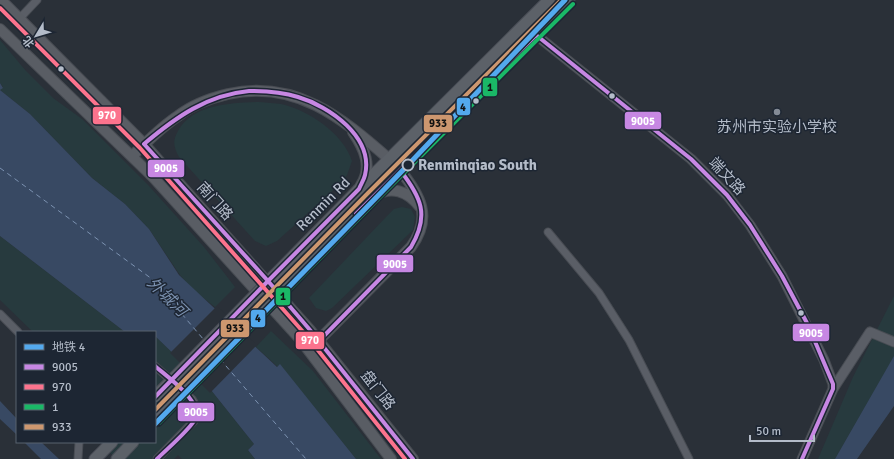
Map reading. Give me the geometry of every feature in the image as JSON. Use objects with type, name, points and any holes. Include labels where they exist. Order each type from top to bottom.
[{"type":"main road","name":"南门路","points":[[1,0],[144,144],[319,341]]},
{"type":"main road","name":"Renmin Rd","points":[[156,396],[359,189],[549,0]]},
{"type":"main road","name":"Renmin Rd","points":[[156,418],[372,197],[536,35],[569,0]]},
{"type":"main road","name":"南门路","points":[[0,29],[132,156],[308,350]]},
{"type":"main road","points":[[132,156],[144,144],[183,112],[212,99],[240,92],[265,91],[290,95],[307,100],[345,123],[389,159]]},
{"type":"main road","points":[[345,123],[359,140],[366,160],[366,176],[359,189]]},
{"type":"main road","points":[[308,350],[319,341],[411,246],[421,231],[423,215],[414,188],[400,170]]},
{"type":"main road","points":[[372,197],[384,191],[397,190],[411,198],[423,215]]},
{"type":"main road","name":"盘门路","points":[[319,341],[413,459]]},
{"type":"main road","name":"盘门路","points":[[308,350],[391,459]]},
{"type":"main road","points":[[96,458],[111,443]]},
{"type":"main road","points":[[116,459],[132,443]]},
{"type":"street","points":[[20,18],[37,0]]},
{"type":"street","name":"端文路","points":[[536,35],[691,159],[727,195],[750,224],[782,276],[824,360],[833,384],[833,389]]},
{"type":"street","points":[[548,232],[599,293],[629,340],[689,459]]},
{"type":"street","points":[[0,314],[17,331]]},
{"type":"street","points":[[802,459],[833,389],[870,332],[892,341]]},
{"type":"street","points":[[156,367],[192,399],[198,414],[194,421],[157,459]]},
{"type":"street","points":[[78,459],[79,443]]},
{"type":"green space","points":[[0,40],[26,71],[53,98],[82,119],[149,186],[204,247],[235,287],[215,307],[192,289],[180,275],[149,229],[125,204],[92,178],[30,114],[0,90],[3,87],[0,83]]},
{"type":"green space","points":[[259,102],[281,104],[313,117],[333,132],[341,141],[352,161],[347,175],[341,183],[277,241],[266,246],[255,241],[179,157],[174,144],[178,131],[185,122],[193,115],[203,110],[225,104]]},
{"type":"green space","points":[[402,207],[411,209],[415,217],[413,230],[332,308],[326,311],[316,308],[309,298],[394,209]]},
{"type":"green space","points":[[0,236],[124,331],[32,331],[0,300]]},
{"type":"green space","points":[[894,296],[894,357],[835,459],[818,459],[853,377]]},
{"type":"green space","points":[[271,331],[313,371],[381,459],[356,459],[280,365],[278,367],[256,347]]},
{"type":"green space","points":[[156,337],[211,390],[254,444],[248,450],[255,459],[182,459],[178,455],[174,459],[116,459],[101,443],[156,443]]},
{"type":"water","points":[[0,83],[3,88],[0,90]]},
{"type":"water","name":"外城河","points":[[0,90],[30,114],[92,178],[125,204],[149,229],[179,275],[277,367],[280,364],[356,459],[255,459],[248,450],[254,444],[211,390],[156,337],[156,331],[124,331],[0,236]]},
{"type":"water","points":[[894,356],[894,406],[857,459],[835,459]]},
{"type":"water","points":[[0,401],[16,418],[16,434],[0,419]]},
{"type":"water","points":[[25,443],[42,443],[59,459],[41,459]]},
{"type":"pier","points":[[217,306],[257,345],[210,393],[170,353]]},
{"type":"ferry route","points":[[0,168],[152,279],[204,340]]},
{"type":"ferry route","points":[[220,359],[306,459]]},
{"type":"metro line","name":"4","points":[[156,423],[408,165],[565,0]]},
{"type":"transit line","name":"933","points":[[156,409],[368,193],[561,0]]},
{"type":"transit line","name":"1","points":[[159,423],[376,201],[573,4]]},
{"type":"transit line","name":"970","points":[[0,8],[140,148],[305,334],[405,459]]},
{"type":"transit line","name":"9005","points":[[536,35],[691,159],[727,195],[750,225],[782,276],[808,325],[833,384],[833,389],[802,459]]},
{"type":"transit line","name":"9005","points":[[356,214],[536,35]]},
{"type":"transit line","name":"9005","points":[[249,91],[274,92],[292,95],[310,101],[323,108],[346,125],[356,136],[363,148],[366,161],[365,175],[359,189],[268,281],[144,144],[180,116],[206,102],[234,93],[249,91]]},
{"type":"transit line","name":"9005","points":[[319,341],[411,247],[417,236],[421,216],[418,198],[400,170]]},
{"type":"transit line","name":"9005","points":[[156,396],[268,281]]},
{"type":"transit line","name":"9005","points":[[268,281],[310,330],[413,459]]},
{"type":"transit line","name":"9005","points":[[156,367],[176,383],[190,398],[196,414],[191,425],[157,459]]},
{"type":"place","name":"苏州市实验小学校","points":[[777,112]]},
{"type":"place","name":"Renminqiao South","points":[[408,165]]}]
